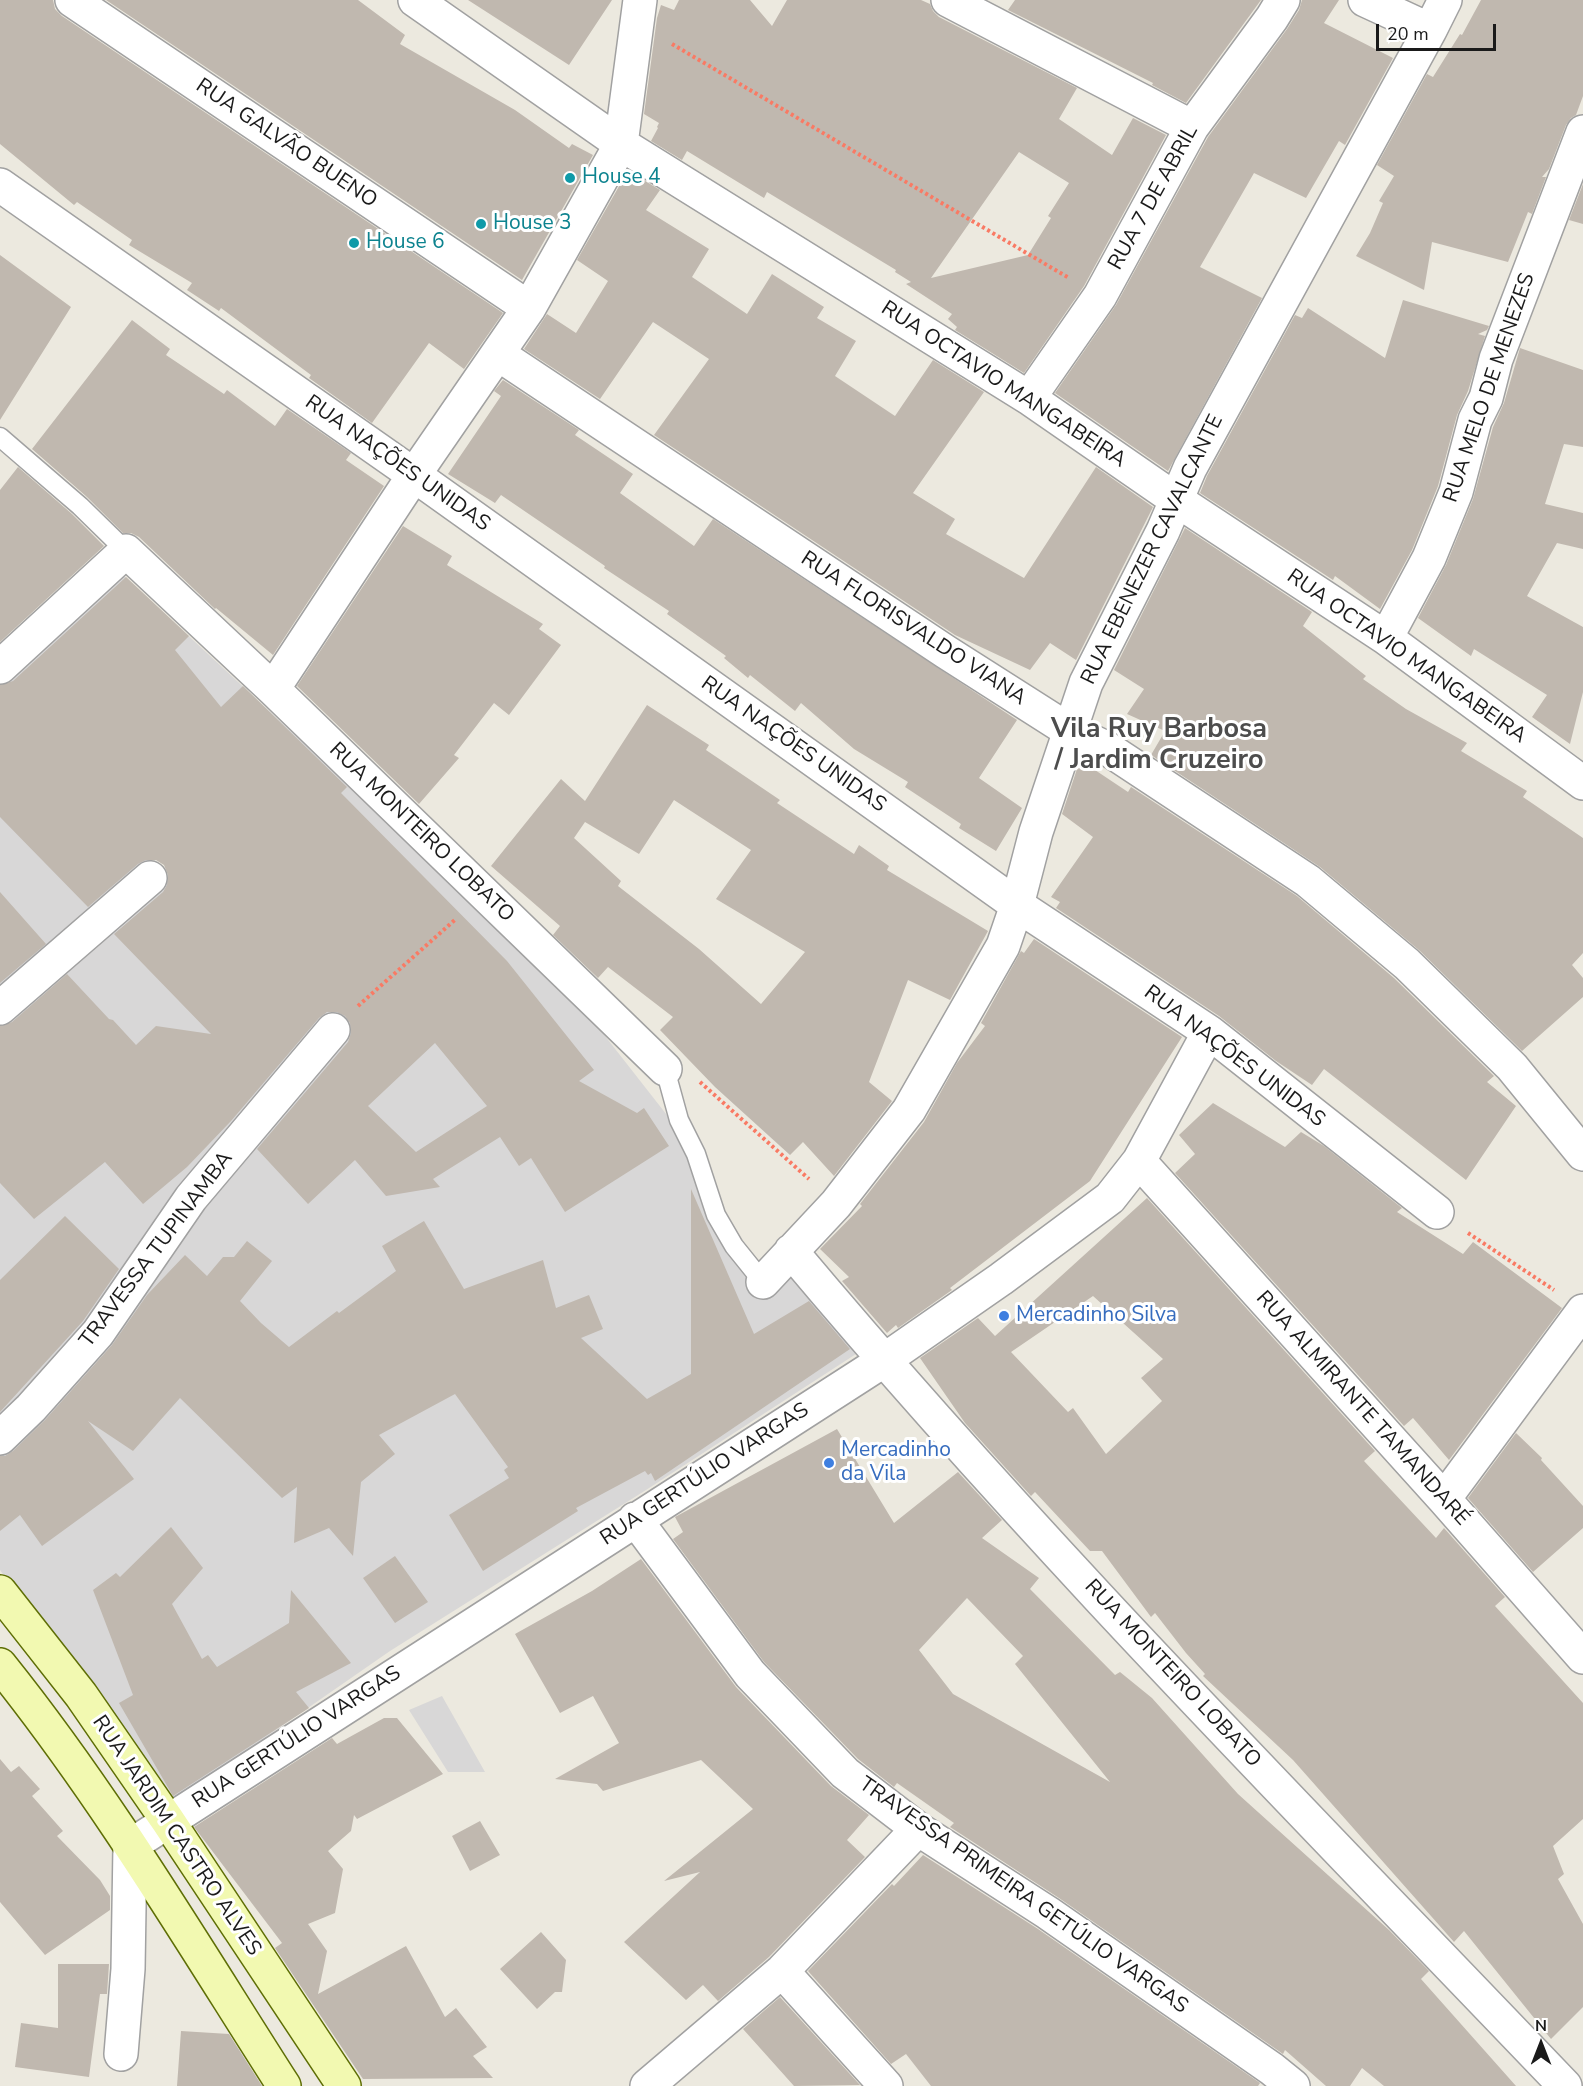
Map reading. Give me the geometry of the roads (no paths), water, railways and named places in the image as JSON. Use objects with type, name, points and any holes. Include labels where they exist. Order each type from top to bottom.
[{"type":"street","name":"RUA GALVÃO BUENO","points":[[72,0],[529,308]]},
{"type":"street","name":"RUA OCTAVIO MANGABEIRA","points":[[415,0],[621,144],[1029,398],[1175,499],[1386,638],[1583,783]]},
{"type":"street","points":[[948,0],[1192,127]]},
{"type":"street","name":"RUA 7 DE ABRIL","points":[[1029,398],[1100,296],[1192,127],[1283,0]]},
{"type":"street","points":[[1365,0],[1430,30]]},
{"type":"street","name":"RUA EBENEZER CAVALCANTE","points":[[763,1282],[836,1204],[909,1110],[1003,946],[1017,905],[1036,832],[1086,683],[1163,531],[1175,499],[1445,0]]},
{"type":"street","points":[[273,689],[414,475],[529,308],[621,144],[638,13]]},
{"type":"street","name":"RUA MELO DE MENEZES","points":[[1386,638],[1429,558],[1456,492],[1475,420],[1486,398],[1496,359],[1583,132]]},
{"type":"street","name":"RUA NAÇÕES UNIDAS","points":[[0,185],[414,475],[1017,905],[1209,1032],[1437,1212]]},
{"type":"street","name":"RUA FLORISVALDO VIANA","points":[[498,354],[946,652],[1070,731],[1108,749],[1308,881],[1407,964],[1512,1067],[1583,1154]]},
{"type":"street","points":[[0,667],[126,550]]},
{"type":"street","name":"RUA MONTEIRO LOBATO","points":[[126,550],[273,689],[664,1069]]},
{"type":"street","points":[[0,1008],[150,878]]},
{"type":"street","name":"TRAVESSA TUPINAMBA","points":[[0,1438],[31,1408],[98,1333],[191,1198],[333,1030]]},
{"type":"street","name":"RUA GERTÚLIO VARGAS","points":[[130,1846],[883,1361],[1002,1279],[1110,1198],[1139,1161],[1209,1032]]},
{"type":"street","name":"RUA ALMIRANTE TAMANDARÉ","points":[[1139,1161],[1444,1499],[1583,1657]]},
{"type":"street","name":"RUA MONTEIRO LOBATO","points":[[791,1251],[883,1361],[1159,1662],[1565,2086]]},
{"type":"street","points":[[1444,1499],[1573,1304]]},
{"type":"street","name":"TRAVESSA PRIMEIRA GETÚLIO VARGAS","points":[[635,1520],[750,1674],[845,1773],[918,1828],[1048,1912],[1293,2086]]},
{"type":"street","name":"RUA JARDIM CASTRO ALVES","points":[[0,1592],[81,1695],[168,1821],[344,2086]]},
{"type":"street","name":"RUA JARDIM CASTRO ALVES","points":[[0,1665],[43,1719],[130,1846],[284,2086]]},
{"type":"street","points":[[647,2086],[782,1971],[918,1828]]},
{"type":"street","points":[[121,2054],[128,1970],[130,1846]]},
{"type":"street","points":[[782,1971],[886,2086]]},
{"type":"lane","name":"RUA MONTEIRO LOBATO","points":[[0,437],[80,506],[126,550]]},
{"type":"lane","name":"RUA MONTEIRO LOBATO","points":[[664,1069],[679,1120],[696,1154],[716,1215],[734,1246],[763,1282]]},
{"type":"place","name":"House 4","points":[[570,178]]},
{"type":"place","name":"House 3","points":[[481,224]]},
{"type":"place","name":"House 6","points":[[354,243]]},
{"type":"place","name":"Mercadinho Silva","points":[[1004,1316]]},
{"type":"place","name":"Mercadinho da Vila","points":[[829,1463]]},
{"type":"district","name":"Vila Ruy Barbosa / Jardim Cruzeiro","points":[[1159,746]]}]
